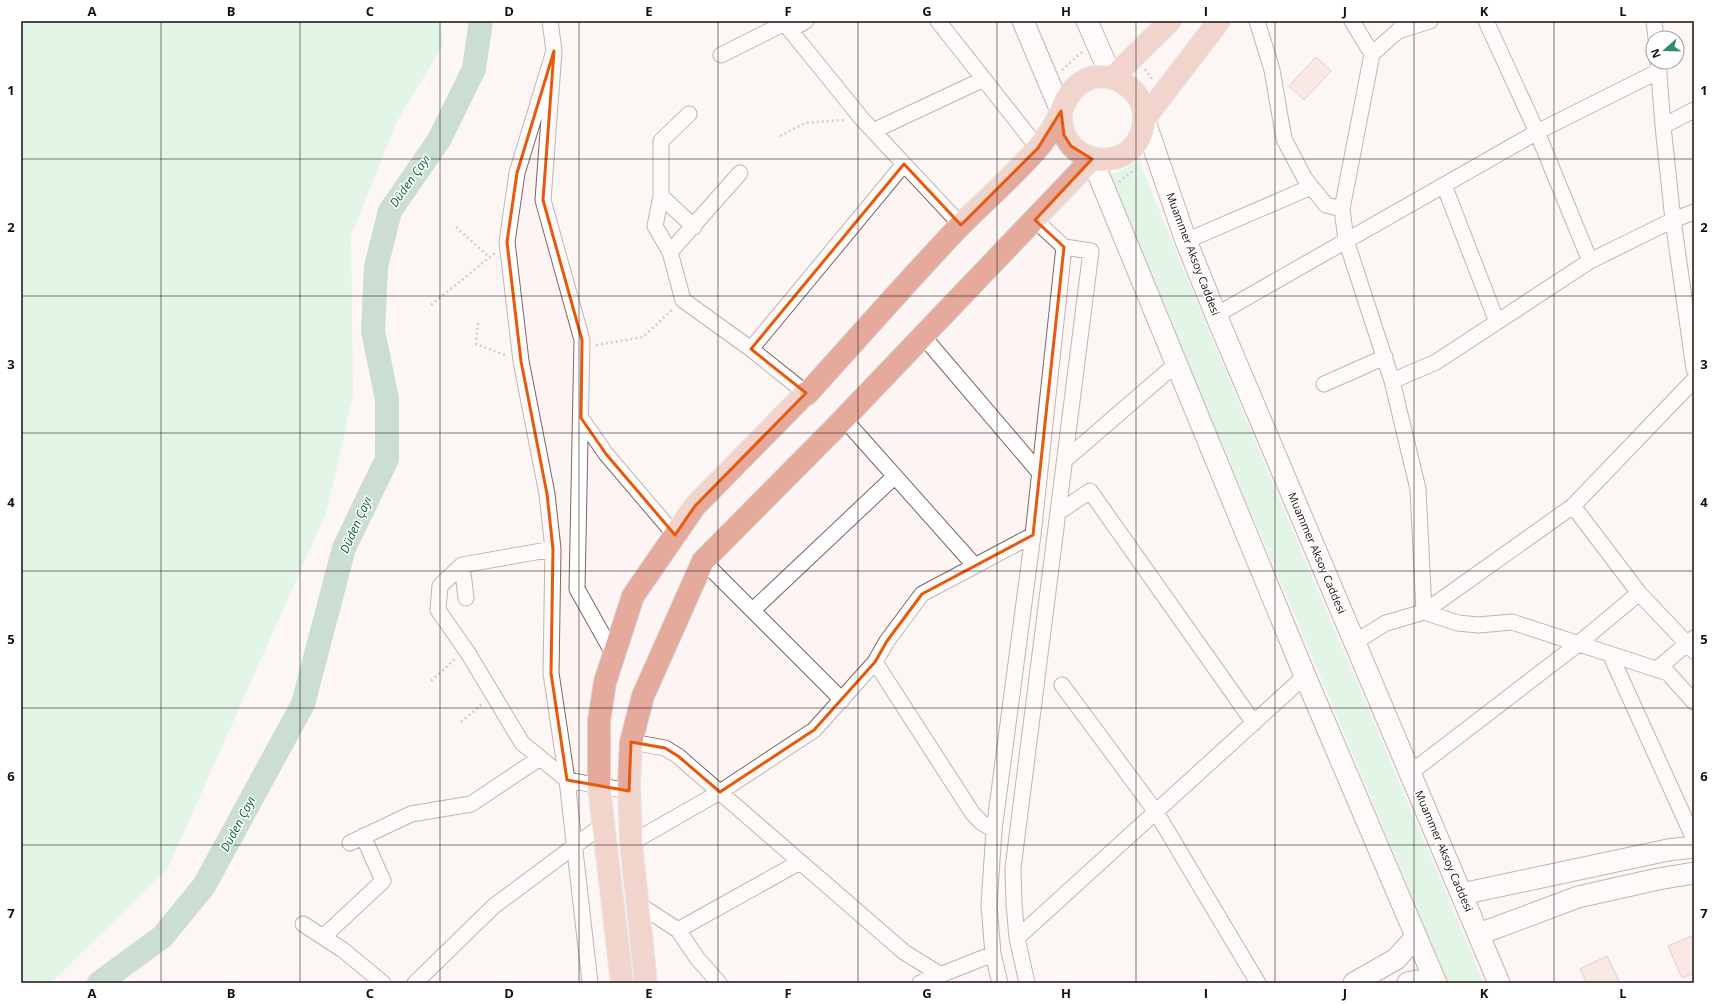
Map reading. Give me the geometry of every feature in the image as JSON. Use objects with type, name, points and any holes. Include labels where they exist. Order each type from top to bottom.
[{"type":"main road","points":[[622,983],[599,787],[599,721],[605,682],[633,596],[695,506],[806,393],[807,394],[961,225],[1038,148],[1061,111],[1066,98],[1074,87],[1085,80],[1098,77],[1112,78],[1122,82],[1135,93],[1143,108],[1144,119],[1142,132],[1136,143],[1128,152],[1117,158],[1104,160],[1092,159],[1081,154],[1071,146],[1064,135],[1061,123],[1061,111],[1023,21]]},
{"type":"main road","points":[[1112,78],[1170,21]]},
{"type":"main road","points":[[1144,119],[1219,21]]},
{"type":"main road","points":[[1091,30],[1112,78]]},
{"type":"main road","name":"Muammer Aksoy Caddesi","points":[[1144,119],[1186,241],[1216,315],[1500,983]]},
{"type":"main road","points":[[1092,159],[1305,676],[1436,983]]},
{"type":"main road","points":[[646,983],[631,843],[629,791],[631,742],[643,696],[703,561],[844,418],[1092,159]]},
{"type":"main road","points":[[1462,894],[1668,850],[1694,847]]},
{"type":"main road","points":[[1479,934],[1578,897],[1658,879],[1694,873]]},
{"type":"main road","points":[[1354,983],[1396,959],[1416,937]]},
{"type":"main road","points":[[1408,983],[1418,981],[1429,983]]},
{"type":"street","points":[[550,21],[554,51],[543,200],[582,340],[578,589],[614,656]]},
{"type":"street","points":[[721,54],[787,25],[806,21]]},
{"type":"street","points":[[938,21],[1038,148]]},
{"type":"street","points":[[1257,21],[1272,70],[1284,139],[1305,179],[1311,187],[1326,205],[1342,209]]},
{"type":"street","points":[[1352,21],[1372,54]]},
{"type":"street","points":[[1424,612],[1418,489],[1392,381],[1346,240],[1342,209],[1372,54],[1402,26],[1430,21]]},
{"type":"street","points":[[1486,21],[1537,132],[1590,262]]},
{"type":"street","points":[[787,25],[862,119],[961,225]]},
{"type":"street","points":[[554,51],[517,173],[508,242],[521,361],[547,494],[553,549],[551,673],[567,780],[590,983]]},
{"type":"street","points":[[1216,315],[1537,132],[1653,70]]},
{"type":"street","points":[[1659,70],[1663,126],[1673,220],[1694,369]]},
{"type":"street","points":[[873,131],[984,79]]},
{"type":"street","points":[[1663,126],[1694,110]]},
{"type":"street","points":[[689,114],[661,141],[661,196],[655,226],[670,252],[683,300],[752,349],[806,393]]},
{"type":"street","points":[[752,349],[904,164]]},
{"type":"street","points":[[670,252],[694,227],[740,173]]},
{"type":"street","points":[[1444,185],[1497,322]]},
{"type":"street","points":[[1186,241],[1311,187]]},
{"type":"street","points":[[661,196],[694,227]]},
{"type":"street","points":[[1392,381],[1436,362],[1590,262],[1673,220],[1694,212]]},
{"type":"street","points":[[1027,983],[1017,938],[1013,868],[1091,250],[1064,248],[1034,220]]},
{"type":"street","points":[[1000,983],[994,954],[988,905],[994,830],[1033,535],[1064,248]]},
{"type":"street","points":[[923,336],[1039,472]]},
{"type":"street","points":[[1324,384],[1385,357]]},
{"type":"street","points":[[1065,460],[1176,364]]},
{"type":"street","points":[[1355,642],[1386,623],[1424,612],[1573,506],[1694,380]]},
{"type":"street","points":[[581,418],[606,454],[675,535]]},
{"type":"street","points":[[844,418],[975,566]]},
{"type":"street","points":[[753,610],[895,476]]},
{"type":"street","points":[[1059,512],[1090,490],[1254,723]]},
{"type":"street","points":[[1573,506],[1639,593],[1692,644],[1657,669]]},
{"type":"street","points":[[631,843],[720,792],[814,730],[875,662],[886,641],[922,594],[1033,535]]},
{"type":"street","points":[[553,549],[462,564],[440,586],[438,610],[466,649],[522,743],[567,780],[599,787],[629,791]]},
{"type":"street","points":[[703,561],[842,700]]},
{"type":"street","points":[[462,564],[466,598]]},
{"type":"street","points":[[1410,773],[1578,644],[1639,593]]},
{"type":"street","points":[[1424,612],[1458,623],[1478,625],[1512,622],[1657,669],[1668,673],[1694,702]]},
{"type":"street","points":[[1610,654],[1694,839]]},
{"type":"street","points":[[875,662],[974,814],[982,823],[994,830]]},
{"type":"street","points":[[1017,938],[1305,676]]},
{"type":"street","points":[[1062,685],[1156,812],[1258,983]]},
{"type":"street","points":[[631,742],[665,748],[678,756],[904,952],[941,975]]},
{"type":"street","points":[[323,937],[382,881],[356,839],[411,814],[471,804],[540,758]]},
{"type":"street","points":[[415,983],[494,906],[604,824]]},
{"type":"street","points":[[678,930],[800,862]]},
{"type":"street","points":[[638,904],[678,930],[697,958],[719,983]]},
{"type":"street","points":[[303,924],[343,950],[373,980]]},
{"type":"street","points":[[920,983],[994,954]]},
{"type":"path","points":[[1049,82],[1091,30]]},
{"type":"path","points":[[1135,55],[1163,93]]},
{"type":"path","points":[[780,136],[805,123],[862,119]]},
{"type":"path","points":[[1106,194],[1155,151]]},
{"type":"path","points":[[456,227],[489,257]]},
{"type":"path","points":[[431,305],[508,242]]},
{"type":"path","points":[[582,347],[643,337],[683,300]]},
{"type":"path","points":[[478,323],[476,344],[521,361]]},
{"type":"path","points":[[431,681],[466,649]]},
{"type":"path","points":[[461,722],[493,694]]},
{"type":"highlighted area","points":[[554,51],[543,200],[582,340],[581,418],[606,454],[675,535],[695,506],[806,393],[751,349],[904,164],[961,225],[1038,148],[1061,111],[1064,135],[1071,146],[1092,159],[1035,220],[1064,247],[1033,535],[922,594],[887,641],[875,662],[814,730],[720,792],[678,756],[665,748],[631,742],[629,791],[567,780],[551,673],[553,549],[547,494],[521,361],[507,242],[517,173]]},
{"type":"green space","points":[[21,21],[441,21],[443,45],[397,121],[351,236],[353,396],[326,513],[168,868],[51,983],[21,983]]},
{"type":"green space","points":[[1139,161],[1267,470],[1484,983],[1448,983],[1299,625],[1107,177]]},
{"type":"building","points":[[1316,57],[1331,71],[1304,100],[1289,86]]},
{"type":"building","points":[[1694,935],[1694,973],[1682,978],[1668,946]]},
{"type":"building","points":[[1607,956],[1620,983],[1587,983],[1580,969]]},
{"type":"waterway","name":"Düden Çayı","points":[[99,983],[162,937],[204,886],[303,704],[344,548],[387,459],[387,399],[373,331],[376,267],[390,211],[439,140],[474,69],[481,21]]}]
